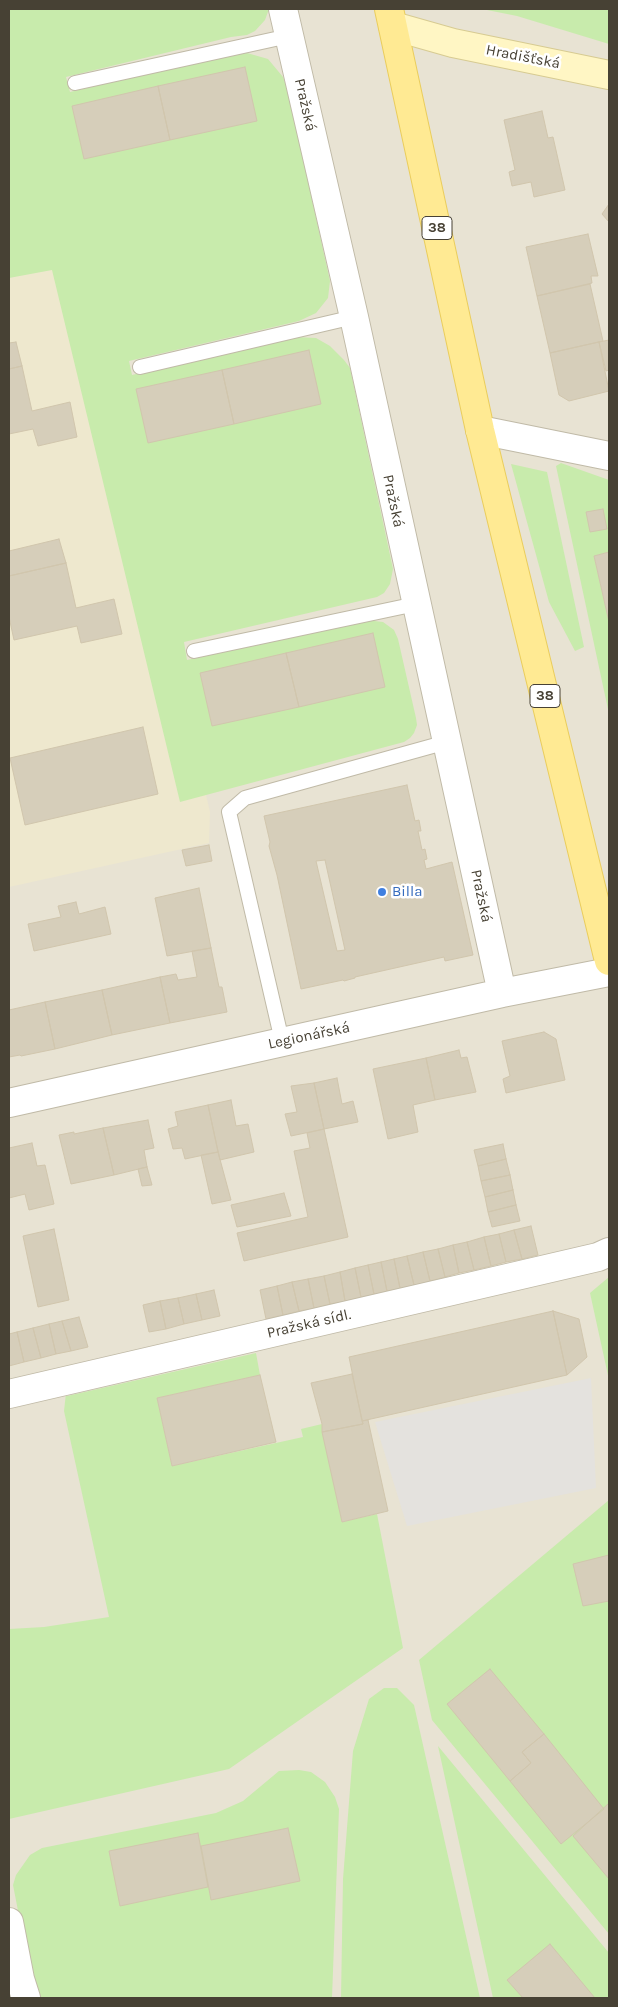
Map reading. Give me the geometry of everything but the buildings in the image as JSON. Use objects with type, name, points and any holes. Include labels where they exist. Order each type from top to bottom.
[{"type":"main road","name":"38","points":[[391,17],[480,430],[609,961]]},
{"type":"street","name":"Pražská","points":[[283,9],[354,317],[502,993]]},
{"type":"street","name":"Hradišťská","points":[[391,17],[437,39],[609,74]]},
{"type":"street","points":[[480,430],[609,456]]},
{"type":"street","name":"Legionářská","points":[[9,1103],[282,1041],[502,993],[609,972]]},
{"type":"street","name":"Pražská sídl.","points":[[9,1394],[598,1257],[609,1252]]},
{"type":"street","points":[[9,1922],[20,1979],[26,1998]]},
{"type":"lane","points":[[75,82],[289,36]]},
{"type":"lane","points":[[140,367],[354,317]]},
{"type":"lane","points":[[194,651],[416,604]]},
{"type":"lane","points":[[282,1041],[228,812],[245,798],[447,742]]},
{"type":"shaded area","points":[[9,9],[609,9],[609,1998],[9,1998]]},
{"type":"shaded area","points":[[81,261],[210,812],[209,843],[9,887],[9,278]]},
{"type":"shaded area","points":[[591,1378],[596,1488],[407,1526],[375,1422]]},
{"type":"green space","points":[[9,9],[269,9],[265,20],[255,31],[247,35],[231,37],[66,77],[70,92],[226,55],[247,53],[268,59],[283,77],[288,91],[330,281],[328,298],[316,313],[299,321],[129,361],[132,375],[296,337],[316,338],[330,346],[350,368],[393,569],[390,584],[384,593],[377,597],[184,642],[187,660],[366,620],[383,622],[394,630],[398,639],[416,718],[417,725],[414,733],[404,742],[180,802],[52,270],[9,278]]},
{"type":"green space","points":[[482,9],[609,9],[609,44],[517,16]]},
{"type":"green space","points":[[561,463],[609,480],[609,552],[594,556],[609,622],[609,714],[556,466]]},
{"type":"green space","points":[[511,464],[547,472],[584,647],[575,651],[549,602]]},
{"type":"green space","points":[[609,1277],[609,1380],[590,1293]]},
{"type":"green space","points":[[256,1353],[260,1375],[157,1398],[172,1466],[303,1437],[301,1429],[322,1424],[342,1522],[377,1514],[403,1648],[229,1769],[9,1819],[9,1629],[44,1627],[109,1617],[64,1411],[66,1393],[67,1396]]},
{"type":"green space","points":[[609,1500],[609,1934],[432,1720],[419,1660]]},
{"type":"green space","points":[[384,1688],[397,1688],[414,1705],[480,1998],[341,1998],[343,1879],[353,1751],[369,1699]]},
{"type":"green space","points":[[438,1746],[609,1953],[609,1998],[493,1998]]},
{"type":"green space","points":[[299,1770],[311,1772],[325,1782],[335,1797],[339,1809],[332,1998],[35,1998],[13,1885],[16,1875],[30,1855],[42,1848],[216,1813],[243,1801],[279,1771]]},
{"type":"place","name":"Billa","points":[[382,892]]}]
